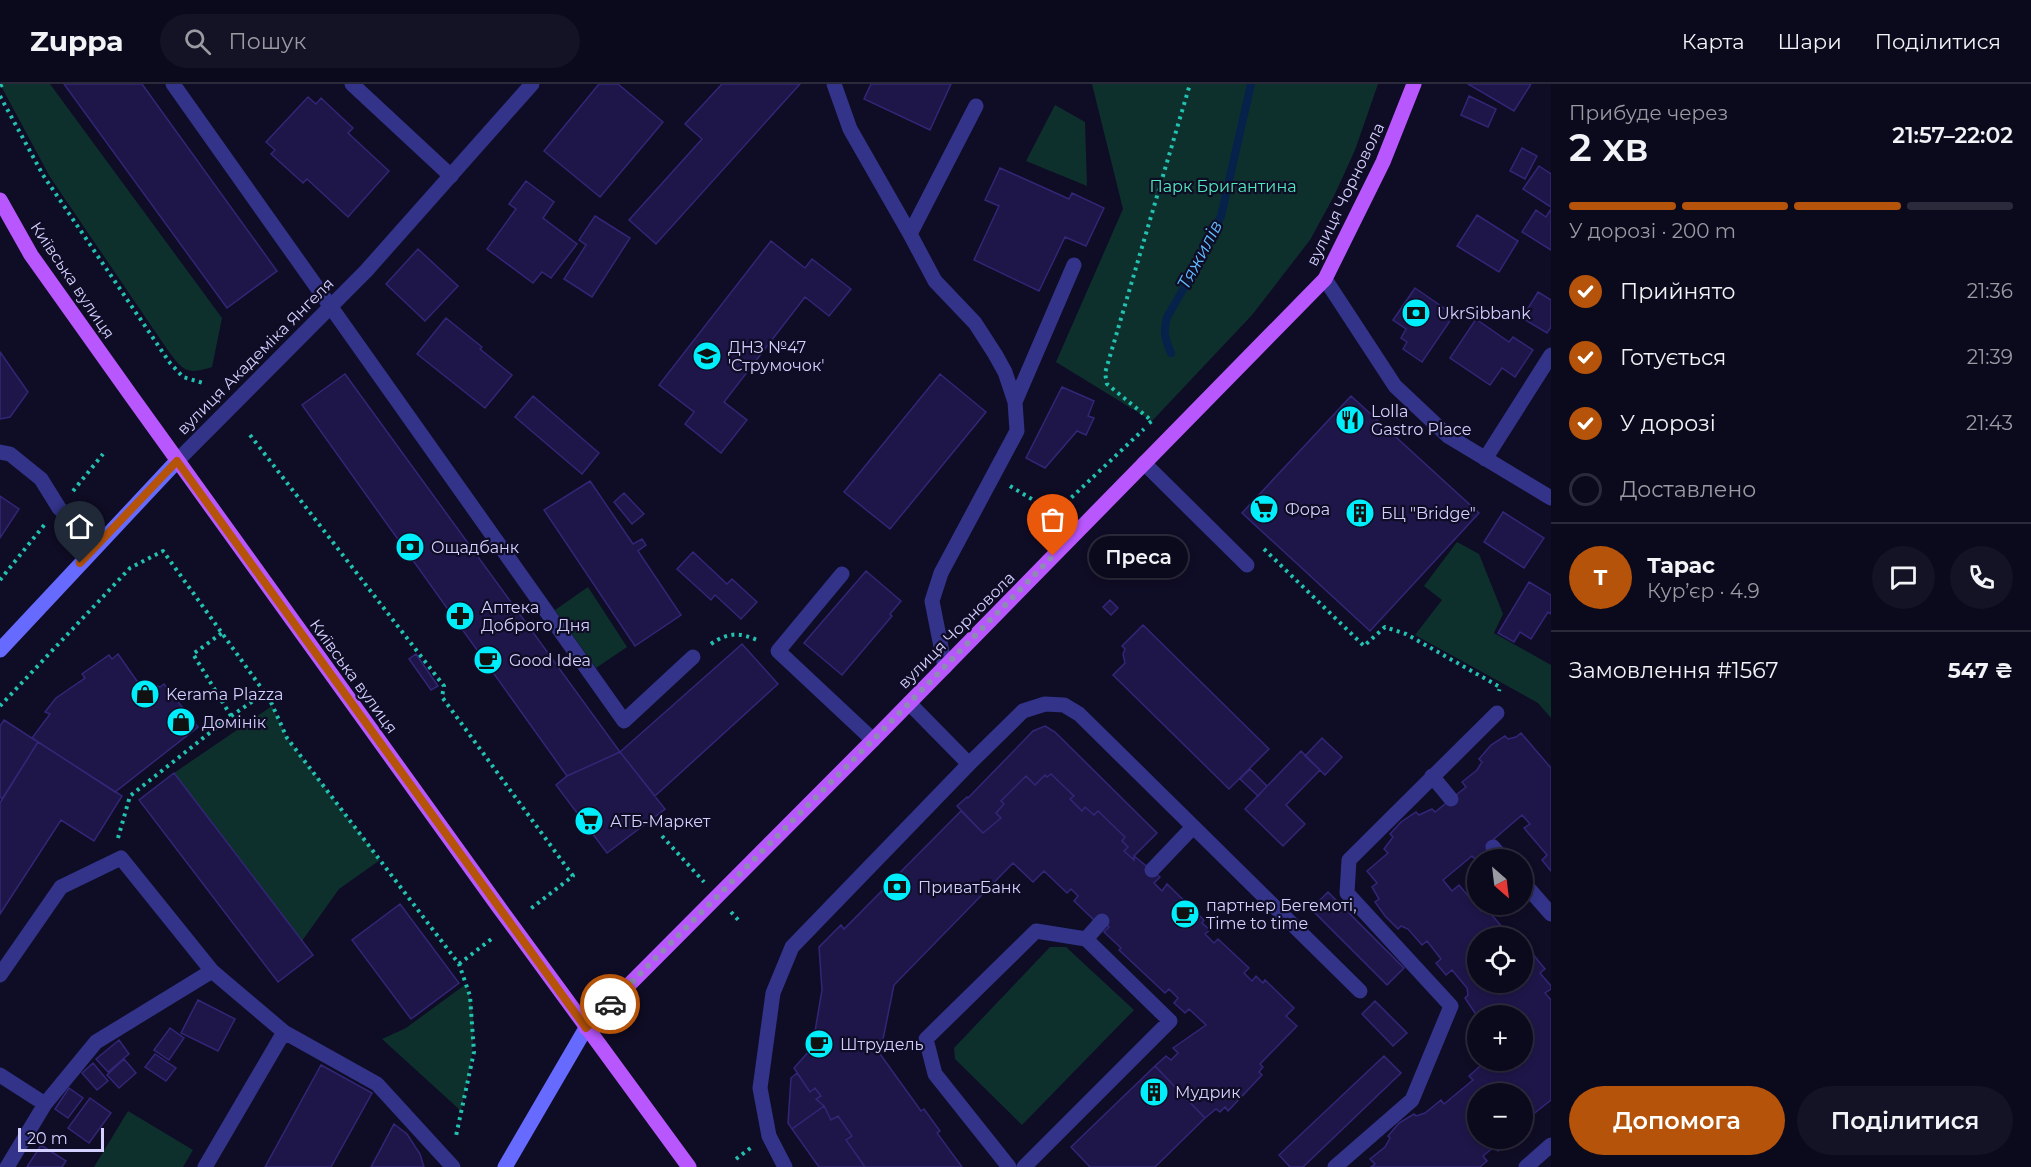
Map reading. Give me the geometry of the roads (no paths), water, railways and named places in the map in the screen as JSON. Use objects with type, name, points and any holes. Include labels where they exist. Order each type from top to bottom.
[{"type":"main road","name":"вулиця Чорновола","points":[[586,1028],[873,740],[1325,279],[1383,162],[1414,84]]},
{"type":"main road","name":"Київська вулиця","points":[[0,200],[31,255],[177,461],[689,1167]]},
{"type":"main road","name":"вулиця Академіка Янгеля","points":[[0,650],[177,461]]},
{"type":"main road","points":[[505,1167],[586,1028]]},
{"type":"street","points":[[172,84],[624,721],[693,657]]},
{"type":"street","points":[[352,84],[451,176]]},
{"type":"street","name":"вулиця Академіка Янгеля","points":[[177,461],[366,271],[532,84]]},
{"type":"street","points":[[834,84],[850,129],[935,281],[975,323],[1005,372],[1015,402],[1017,431],[941,573],[932,602],[945,667]]},
{"type":"street","points":[[910,234],[976,106]]},
{"type":"street","points":[[1015,402],[1074,265]]},
{"type":"street","points":[[1325,279],[1395,386],[1448,436],[1551,498]]},
{"type":"street","points":[[1485,459],[1551,355]]},
{"type":"street","points":[[0,452],[10,454],[40,479],[58,508],[96,545]]},
{"type":"street","points":[[1144,463],[1247,565]]},
{"type":"street","points":[[842,574],[778,651],[873,740]]},
{"type":"street","points":[[909,703],[969,764]]},
{"type":"street","points":[[785,1167],[769,1136],[760,1088],[773,993],[792,947],[1023,711],[1045,704],[1064,705],[1078,714],[1360,991]]},
{"type":"street","points":[[1335,1167],[1413,1100],[1451,1006],[1347,893],[1349,860],[1497,713]]},
{"type":"street","points":[[1432,777],[1451,799]]},
{"type":"street","points":[[1152,870],[1193,827]]},
{"type":"street","points":[[0,975],[61,887],[121,858],[212,972],[284,1032],[377,1084],[450,1163]]},
{"type":"street","points":[[1533,894],[1551,914]]},
{"type":"street","points":[[1086,939],[1102,921]]},
{"type":"street","points":[[1009,1167],[934,1074],[926,1039],[1036,931],[1086,939],[1170,1021],[1024,1167]]},
{"type":"street","points":[[7,1167],[45,1104],[96,1042],[212,972]]},
{"type":"street","points":[[205,1167],[284,1032]]},
{"type":"street","points":[[0,1075],[45,1104]]},
{"type":"street","points":[[1526,1167],[1551,1145]]},
{"type":"waterway","name":"Тяжилів","points":[[1171,353],[1165,335],[1167,317],[1201,259],[1221,216],[1251,84]]},
{"type":"place","name":"UkrSibbank","points":[[1416,313]]},
{"type":"place","name":"ДНЗ №47 'Струмочок'","points":[[707,356]]},
{"type":"place","name":"Lolla Gastro Place","points":[[1350,420]]},
{"type":"place","name":"Фора","points":[[1264,509]]},
{"type":"place","name":"БЦ \"Bridge\"","points":[[1360,513]]},
{"type":"place","name":"Ощадбанк","points":[[410,547]]},
{"type":"place","name":"Преса","points":[[1053,556]]},
{"type":"place","name":"Аптека Доброго Дня","points":[[460,616]]},
{"type":"place","name":"Good Idea","points":[[488,660]]},
{"type":"place","name":"Kerama Plazza","points":[[145,694]]},
{"type":"place","name":"Домінік","points":[[181,722]]},
{"type":"place","name":"АТБ-Маркет","points":[[589,821]]},
{"type":"place","name":"ПриватБанк","points":[[897,887]]},
{"type":"place","name":"партнер Бегемоті, Time to time","points":[[1185,914]]},
{"type":"place","name":"Штрудель","points":[[819,1044]]},
{"type":"place","name":"Мудрик","points":[[1154,1092]]},
{"type":"park label","name":"Парк Бригантина","points":[[1223,186]]}]
